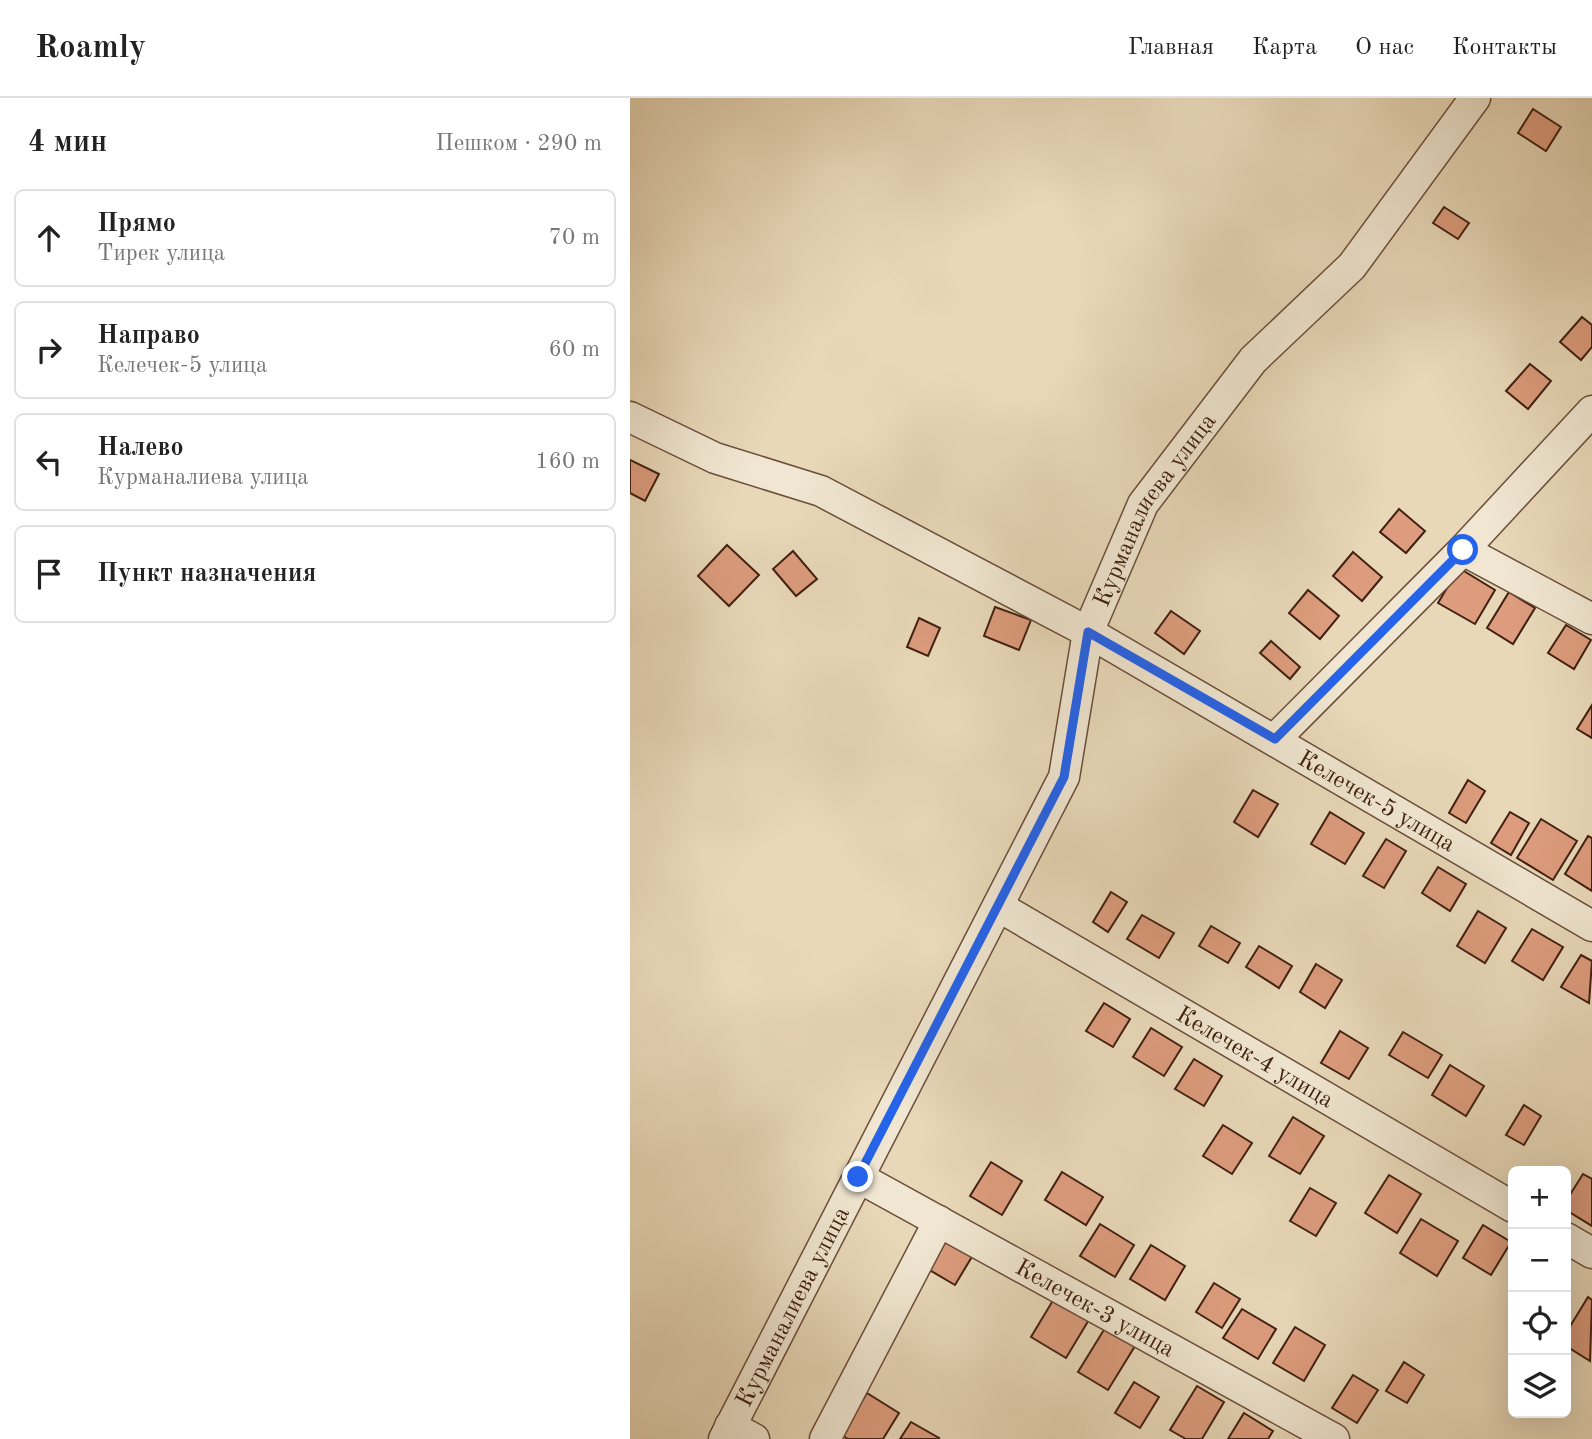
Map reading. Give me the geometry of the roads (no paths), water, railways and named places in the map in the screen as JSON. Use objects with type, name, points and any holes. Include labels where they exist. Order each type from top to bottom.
[{"type":"street","name":"Курманалиева улица","points":[[736,1435],[858,1177],[1064,777],[1088,632],[1143,504],[1253,360],[1352,267],[1475,98]]},
{"type":"street","points":[[1275,739],[1463,550],[1592,411]]},
{"type":"street","name":"Келечек-5 улица","points":[[630,417],[715,458],[821,491],[1088,632],[1592,926]]},
{"type":"street","points":[[1463,550],[1592,619]]},
{"type":"street","name":"Келечек-4 улица","points":[[998,906],[1508,1204]]},
{"type":"street","name":"Келечек-3 улица","points":[[858,1177],[1334,1439]]},
{"type":"street","points":[[825,1439],[939,1221]]},
{"type":"street","points":[[1571,1241],[1592,1253]]}]
